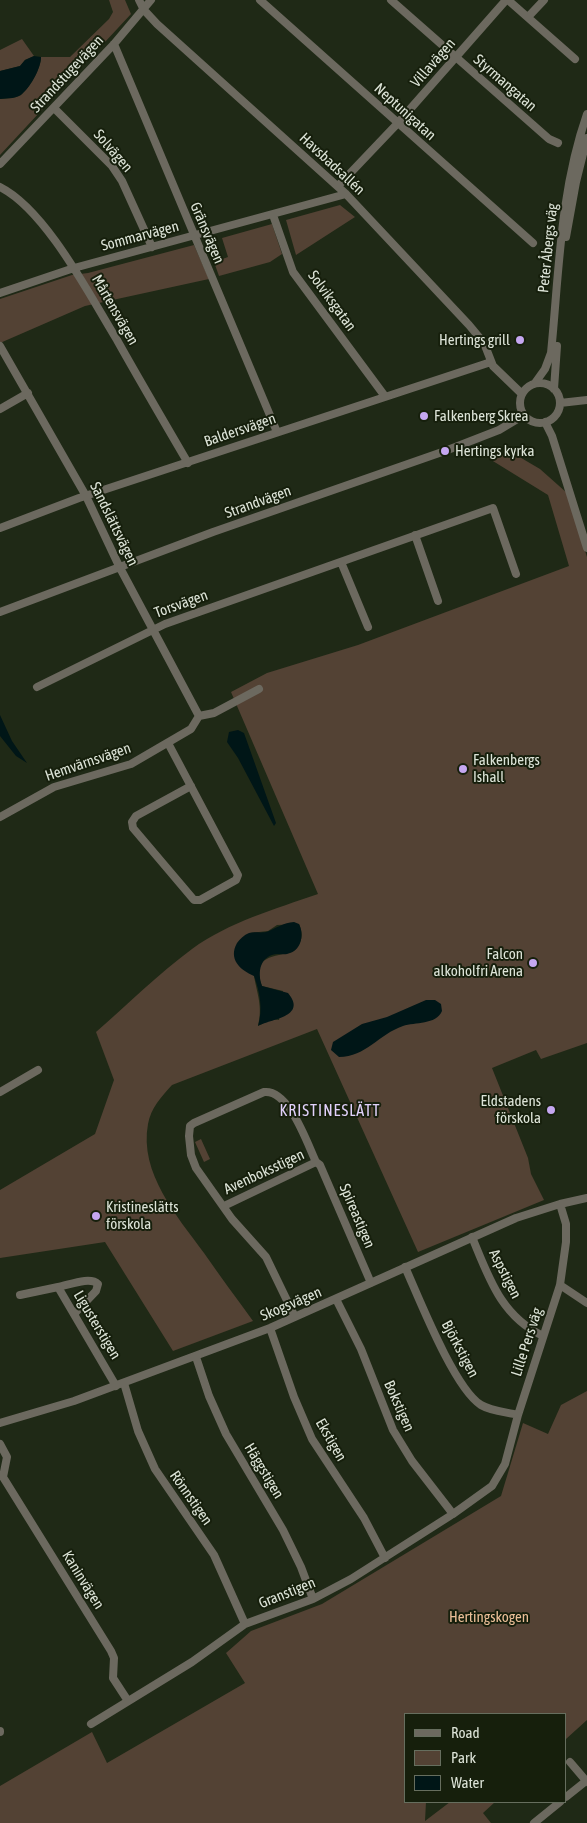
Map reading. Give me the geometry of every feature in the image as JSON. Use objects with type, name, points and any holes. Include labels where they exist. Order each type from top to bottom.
[{"type":"street","name":"Havsbadsallén","points":[[139,0],[144,10],[188,53],[346,194],[469,325],[484,343],[491,362],[497,371],[522,394]]},
{"type":"street","name":"Strandstugevägen","points":[[0,164],[114,44],[151,0]]},
{"type":"street","name":"Neptunigatan","points":[[260,0],[532,243]]},
{"type":"street","name":"Styrmangatan","points":[[391,0],[549,139],[558,143]]},
{"type":"street","name":"Villavägen","points":[[338,186],[398,124],[507,0]]},
{"type":"street","points":[[507,0],[575,58]]},
{"type":"street","points":[[528,17],[544,0]]},
{"type":"street","name":"Gränsvägen","points":[[114,44],[277,432]]},
{"type":"street","name":"Solvägen","points":[[54,108],[112,166],[122,181],[152,247]]},
{"type":"street","name":"Peter Åbergs väg","points":[[535,383],[545,369],[551,353],[564,214],[572,168],[587,114]]},
{"type":"street","name":"Peter Åbergs väg","points":[[554,389],[567,233],[576,182],[587,138]]},
{"type":"street","name":"Mårtensvägen","points":[[0,187],[22,201],[33,213],[74,268],[188,463]]},
{"type":"street","name":"Sommarvägen","points":[[0,293],[74,268],[346,194]]},
{"type":"street","name":"Solviksgatan","points":[[273,215],[293,272],[384,395]]},
{"type":"street","name":"Sandslättsvägen","points":[[0,346],[86,496],[119,566],[199,716]]},
{"type":"street","name":"Baldersvägen","points":[[0,528],[39,511],[188,463],[384,395],[491,362]]},
{"type":"street","points":[[535,383],[547,384],[554,389],[560,403],[556,415],[545,422],[532,421],[524,415],[520,404],[522,394],[528,387],[535,383]]},
{"type":"street","points":[[0,409],[28,393]]},
{"type":"street","points":[[560,403],[587,400]]},
{"type":"street","name":"Strandvägen","points":[[0,612],[119,566],[445,451],[499,430],[524,415]]},
{"type":"street","points":[[545,422],[552,436],[587,548]]},
{"type":"street","name":"Torsvägen","points":[[37,687],[154,629],[493,508],[516,574]]},
{"type":"street","points":[[415,535],[438,601]]},
{"type":"street","points":[[341,562],[368,627]]},
{"type":"street","points":[[199,716],[214,713],[259,688]]},
{"type":"street","name":"Hemvärnsvägen","points":[[0,816],[54,787],[120,769],[191,730],[199,716]]},
{"type":"street","points":[[168,743],[191,786],[238,875],[236,880],[200,900],[194,900],[133,828],[132,822],[136,816],[191,786]]},
{"type":"street","points":[[0,1092],[38,1070]]},
{"type":"street","name":"Spireastigen","points":[[224,1206],[205,1183],[193,1160],[188,1133],[194,1122],[258,1094],[271,1092],[278,1095],[289,1108],[316,1162],[320,1165],[331,1188],[333,1199],[371,1283]]},
{"type":"street","name":"Avenboksstigen","points":[[224,1206],[316,1162]]},
{"type":"street","name":"Skogsvägen","points":[[0,1423],[120,1385],[270,1328],[516,1218],[560,1204],[587,1198]]},
{"type":"street","name":"Lille Pers väg","points":[[492,1486],[505,1464],[518,1415],[560,1285],[566,1224],[560,1204]]},
{"type":"street","points":[[224,1206],[232,1219],[266,1257],[295,1317]]},
{"type":"street","name":"Aspstigen","points":[[472,1237],[492,1282],[512,1315],[527,1328],[543,1336]]},
{"type":"street","name":"Björkstigen","points":[[405,1267],[450,1363],[465,1387],[480,1404],[518,1415]]},
{"type":"street","points":[[58,1287],[88,1280],[94,1280],[98,1284],[96,1292],[75,1314]]},
{"type":"street","points":[[560,1285],[587,1303]]},
{"type":"street","name":"Ligusterstigen","points":[[20,1296],[58,1287],[120,1385]]},
{"type":"street","name":"Bokstigen","points":[[336,1299],[360,1349],[393,1430],[412,1461],[453,1514]]},
{"type":"street","name":"Ekstigen","points":[[270,1328],[294,1397],[312,1439],[364,1518],[385,1558]]},
{"type":"street","name":"Häggstigen","points":[[196,1356],[209,1396],[226,1434],[283,1530],[301,1567],[312,1598]]},
{"type":"street","name":"Rönnstigen","points":[[120,1385],[155,1469],[214,1556],[246,1624]]},
{"type":"street","name":"Kaninvägen","points":[[0,1444],[7,1457],[2,1474],[111,1651],[114,1658],[113,1678],[128,1701]]},
{"type":"street","name":"Granstigen","points":[[91,1724],[192,1662],[246,1624],[343,1584],[453,1514],[492,1486]]},
{"type":"street","points":[[567,1796],[586,1781],[570,1762]]},
{"type":"street","points":[[534,1823],[559,1803]]},
{"type":"green space","points":[[109,0],[125,0],[131,14],[0,155],[0,99],[15,97],[23,93],[35,76],[41,57],[70,57],[109,19],[113,12]]},
{"type":"green space","points":[[22,39],[34,56],[25,60],[20,66],[0,71],[0,50]]},
{"type":"green space","points":[[340,205],[355,217],[296,255],[286,220]]},
{"type":"green space","points":[[272,224],[282,254],[270,262],[219,276],[214,262],[228,257],[222,238]]},
{"type":"green space","points":[[194,245],[209,279],[85,306],[0,343],[0,299],[72,275],[88,273]]},
{"type":"green space","points":[[511,452],[540,469],[567,493],[587,557],[587,1043],[541,1059],[536,1050],[492,1068],[528,1158],[531,1174],[544,1200],[418,1252],[317,1029],[172,1085],[160,1098],[149,1118],[147,1142],[149,1160],[162,1193],[172,1209],[253,1321],[173,1351],[105,1242],[0,1258],[0,1190],[95,1134],[114,1080],[96,1032],[167,969],[206,940],[253,917],[318,894],[231,692],[267,673],[358,645],[569,566],[548,495],[488,458]],"holes":[[[299,924],[301,938],[299,945],[294,951],[266,959],[262,963],[259,976],[262,986],[283,991],[279,1020],[272,1019],[258,1026],[260,1006],[252,965],[250,933],[268,931],[277,925]]]},
{"type":"green space","points":[[201,1139],[210,1159],[204,1162],[195,1142]]},
{"type":"green space","name":"Hertingskogen","points":[[587,1391],[587,1720],[567,1738],[567,1713],[404,1713],[404,1803],[426,1803],[425,1821],[449,1803],[494,1803],[483,1813],[491,1823],[0,1823],[0,1786],[92,1732],[107,1763],[245,1683],[226,1653],[251,1631],[322,1604],[501,1496],[523,1423],[548,1434],[561,1405]]},
{"type":"water","points":[[34,56],[41,57],[41,61],[29,86],[18,96],[0,99],[0,71],[20,66],[25,60]]},
{"type":"water","points":[[0,715],[12,741],[27,763],[16,756],[0,736]]},
{"type":"water","points":[[238,730],[244,733],[276,823],[274,826],[238,758],[227,742],[229,732]]},
{"type":"water","points":[[294,922],[299,924],[301,928],[302,937],[297,948],[288,954],[267,957],[260,970],[262,986],[288,993],[293,1001],[293,1007],[285,1016],[258,1026],[261,1007],[256,982],[254,976],[244,971],[235,959],[234,954],[237,943],[249,933],[266,932]]},
{"type":"water","points":[[426,1000],[435,1000],[441,1004],[442,1011],[435,1019],[403,1026],[365,1049],[349,1056],[339,1057],[331,1050],[333,1042],[362,1024],[387,1017]]},
{"type":"place","name":"Hertings grill","points":[[520,340]]},
{"type":"place","name":"Falkenberg Skrea","points":[[424,416]]},
{"type":"place","name":"Hertings kyrka","points":[[445,451]]},
{"type":"place","name":"Falkenbergs Ishall","points":[[463,769]]},
{"type":"place","name":"Falcon alkoholfri Arena","points":[[533,963]]},
{"type":"place","name":"Eldstadens förskola","points":[[551,1110]]},
{"type":"place","name":"Kristineslätts förskola","points":[[96,1216]]},
{"type":"district","name":"KRISTINESLÄTT","points":[[330,1111]]}]
